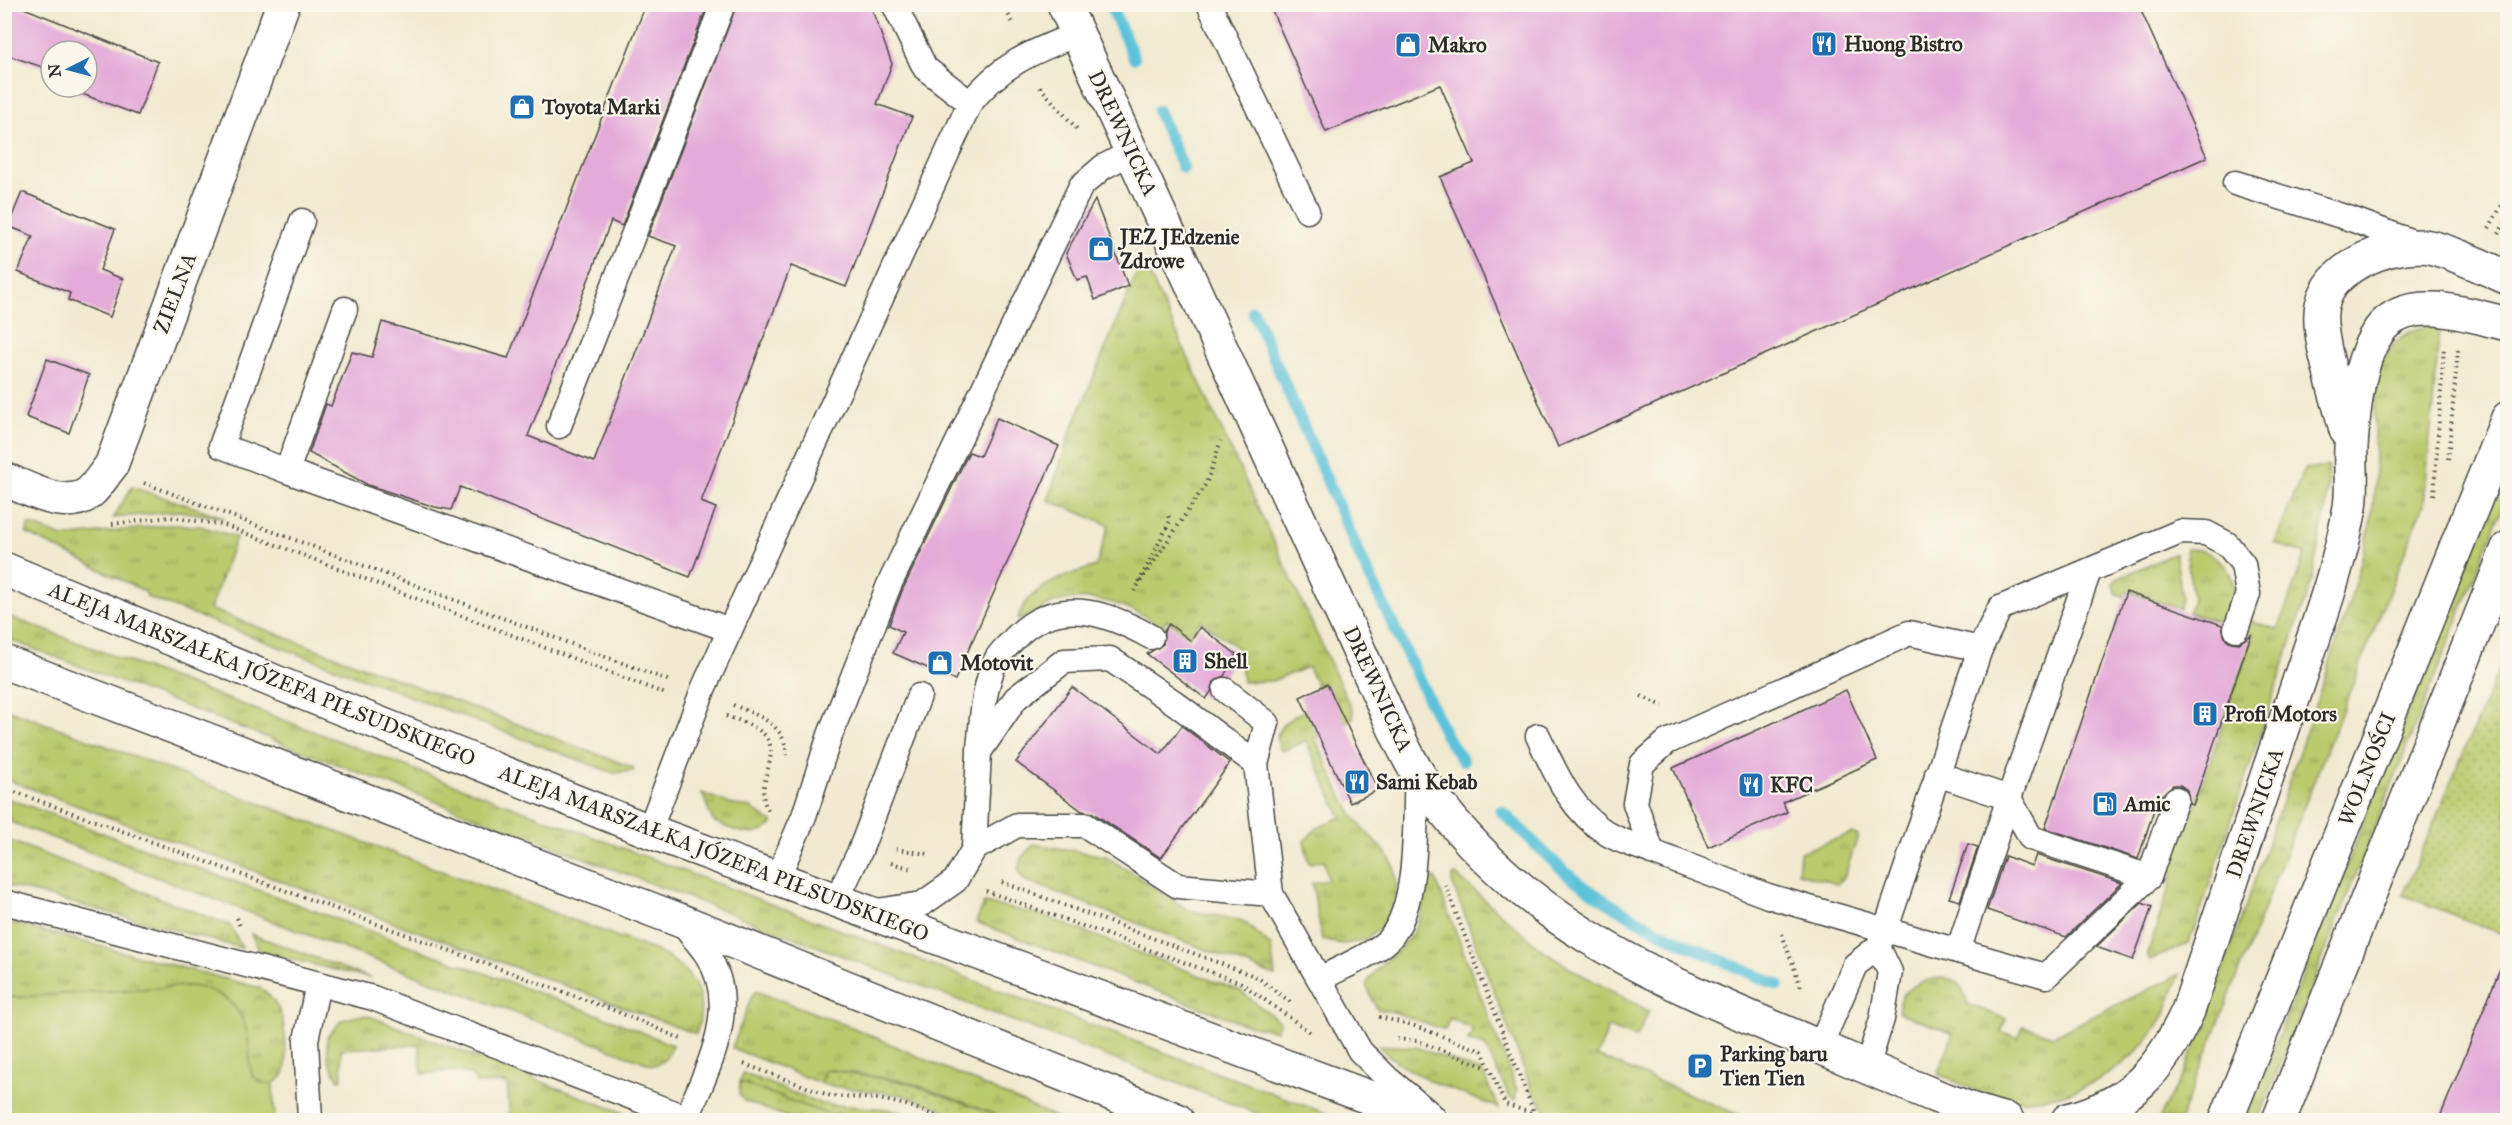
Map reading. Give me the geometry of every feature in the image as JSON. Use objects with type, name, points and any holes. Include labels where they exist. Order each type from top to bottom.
[{"type":"street","name":"ZIELNA","points":[[4,479],[55,498],[79,498],[90,492],[111,465],[283,4]]},
{"type":"street","name":"DREWNICKA","points":[[1064,4],[1366,666],[1417,772],[1470,841],[1521,890],[1554,916],[1600,946],[1644,970],[1974,1111],[2007,1120]]},
{"type":"street","name":"DREWNICKA","points":[[2351,448],[2321,329],[2322,305],[2334,281],[2353,265],[2381,253],[2423,246],[2484,268]]},
{"type":"street","name":"DREWNICKA","points":[[2068,1120],[2087,1116],[2119,1102],[2137,1087],[2173,1044],[2188,1011],[2329,592],[2350,505],[2351,448],[2364,364],[2374,340],[2385,324],[2414,309],[2456,313],[2508,324]]},
{"type":"street","name":"WOLNOŚCI","points":[[2226,1120],[2508,418]]},
{"type":"street","points":[[2279,1120],[2508,548]]},
{"type":"street","name":"ALEJA MARSZAŁKA JÓZEFA PIŁSUDSKIEGO","points":[[4,569],[278,683],[649,831],[1430,1120]]},
{"type":"street","points":[[4,662],[679,920],[1177,1120]]},
{"type":"lane","points":[[559,426],[723,4]]},
{"type":"lane","points":[[894,4],[925,68],[970,103]]},
{"type":"lane","points":[[1209,4],[1307,211]]},
{"type":"lane","points":[[649,831],[702,693],[970,103],[986,82],[1004,68],[1026,55],[1077,34]]},
{"type":"lane","points":[[777,879],[804,816],[830,735],[889,585],[1081,186],[1103,167],[1132,152]]},
{"type":"lane","points":[[2235,183],[2274,194],[2423,246]]},
{"type":"lane","points":[[302,221],[221,446],[730,630]]},
{"type":"lane","points":[[287,471],[345,309]]},
{"type":"lane","points":[[1820,1047],[1855,965],[1881,939],[1980,649],[2000,608],[2180,532],[2206,533],[2227,544],[2242,564],[2248,594],[2236,629]]},
{"type":"lane","points":[[1958,951],[2089,571]]},
{"type":"lane","points":[[867,912],[922,904],[955,881],[974,849],[984,696],[997,658],[1027,626],[1066,611],[1100,613],[1120,620],[1151,638]]},
{"type":"lane","points":[[1652,852],[1635,803],[1642,764],[1667,742],[1909,633],[1980,649]]},
{"type":"lane","points":[[979,752],[1016,698],[1064,660],[1110,659],[1175,703],[1256,764]]},
{"type":"lane","points":[[1224,690],[1266,723],[1256,764],[1271,894],[1360,1051],[1388,1079],[1438,1120]]},
{"type":"lane","points":[[836,901],[919,696]]},
{"type":"lane","points":[[1538,736],[1561,784],[1581,813],[1609,834],[1881,939],[1958,951],[2046,976],[2149,877],[2176,799]]},
{"type":"lane","points":[[1320,979],[1385,944],[1402,921],[1410,899],[1417,772]]},
{"type":"lane","points":[[1937,774],[2009,798],[2031,838],[2149,877]]},
{"type":"lane","points":[[974,849],[1017,825],[1085,825],[1178,886],[1271,894]]},
{"type":"lane","points":[[4,902],[373,998],[690,1119],[714,1052],[723,1013],[716,973],[708,956],[679,920]]},
{"type":"lane","points":[[1867,1066],[1882,1018],[1890,972],[1881,939]]},
{"type":"lane","points":[[310,1120],[306,1040],[318,984]]},
{"type":"path","points":[[2484,268],[2484,236],[2508,194]]},
{"type":"path","points":[[2484,268],[2508,219]]},
{"type":"path","points":[[2447,470],[2458,345],[2456,313]]},
{"type":"path","points":[[2434,499],[2445,334],[2456,313]]},
{"type":"path","points":[[1134,591],[1206,484],[1222,436]]},
{"type":"path","points":[[140,482],[754,713],[774,724],[786,742],[786,762]]},
{"type":"path","points":[[1120,620],[1170,521],[1168,515]]},
{"type":"path","points":[[4,788],[613,1010],[693,1043]]},
{"type":"path","points":[[863,839],[881,846],[928,854]]},
{"type":"path","points":[[1443,874],[1535,1114]]},
{"type":"path","points":[[1002,882],[1257,977],[1302,1010]]},
{"type":"path","points":[[1378,1017],[1412,1025],[1482,1051],[1505,1104],[1550,1120]]},
{"type":"path","points":[[737,1061],[831,1096],[897,1103],[947,1120]]},
{"type":"green space","points":[[1145,265],[1353,712],[1353,718],[1315,738],[1351,812],[1390,859],[1395,869],[1396,881],[1395,896],[1385,922],[1373,934],[1354,943],[1341,944],[1322,939],[1312,883],[1328,880],[1324,860],[1309,863],[1304,841],[1317,828],[1341,817],[1306,741],[1282,751],[1278,742],[1278,734],[1282,726],[1297,714],[1324,702],[1308,667],[1272,681],[1243,682],[1240,650],[1201,621],[1189,636],[1167,620],[1161,627],[1126,607],[1100,600],[1060,601],[1018,619],[1022,607],[1039,590],[1061,578],[1096,566],[1109,525],[1048,500],[1070,433],[1139,268]]},
{"type":"green space","points":[[2440,325],[2424,504],[2180,1120],[2158,1120],[2184,1073],[2229,954],[2351,597],[2372,510],[2375,483],[2375,403],[2377,380],[2384,359],[2396,342],[2414,330]]},
{"type":"green space","points":[[2507,463],[2507,496],[2258,1120],[2245,1120]]},
{"type":"green space","points":[[2328,466],[2327,501],[2312,580],[2201,910],[2189,943],[2150,960],[2147,955],[2171,883],[2171,855],[2187,807],[2194,809],[2253,635],[2246,632],[2250,620],[2278,630],[2305,554],[2275,543],[2304,469]]},
{"type":"green space","points":[[132,487],[225,518],[179,511],[113,518]]},
{"type":"green space","points":[[29,524],[63,537],[168,525],[200,526],[236,537],[210,609],[634,768],[633,771],[613,773],[147,597],[146,592],[26,533]]},
{"type":"green space","points":[[2186,549],[2214,556],[2227,568],[2231,576],[2234,596],[2225,624],[2188,612],[2193,600]]},
{"type":"green space","points":[[2175,553],[2182,597],[2180,609],[2127,591],[2125,597],[2115,593],[2113,583],[2117,579]]},
{"type":"green space","points":[[5,615],[1344,1120],[1274,1120],[5,638]]},
{"type":"green space","points":[[2507,650],[2507,936],[2403,895]]},
{"type":"green space","points":[[4,708],[656,951],[679,965],[688,974],[699,994],[701,1006],[696,1034],[5,779]]},
{"type":"green space","points":[[702,793],[730,804],[751,808],[773,823],[767,829],[752,834],[728,828],[713,821]]},
{"type":"green space","points":[[4,797],[615,1021],[672,1045],[669,1053],[660,1063],[652,1065],[5,820]]},
{"type":"green space","points":[[1853,833],[1858,836],[1844,878],[1837,884],[1798,873],[1800,852]]},
{"type":"green space","points":[[5,839],[230,925],[242,948],[5,885]]},
{"type":"green space","points":[[1034,844],[1106,856],[1188,910],[1243,921],[1271,946],[1275,976],[1024,880],[1018,871],[1021,858]]},
{"type":"green space","points":[[1456,875],[1539,947],[1573,970],[1649,1011],[1636,1038],[1609,1027],[1597,1056],[1751,1120],[1569,1120],[1547,1112],[1533,1092],[1452,883],[1453,876]]},
{"type":"green space","points":[[1429,878],[1435,878],[1517,1090],[1515,1100],[1510,1098],[1485,1046],[1468,1041],[1473,1029],[1450,1018],[1445,1030],[1394,1012],[1377,1009],[1366,985],[1376,970],[1402,946],[1413,932],[1421,914],[1426,881]]},
{"type":"green space","points":[[984,903],[1041,915],[1240,991],[1280,1022],[1276,1031],[1244,1024],[976,922]]},
{"type":"green space","points":[[4,921],[260,988],[276,1004],[283,1022],[286,1066],[284,1073],[278,1081],[267,1085],[252,1076],[234,1006],[218,994],[185,986],[5,998]]},
{"type":"green space","points":[[251,934],[370,978],[260,952]]},
{"type":"green space","points":[[2180,974],[2163,1017],[2150,1037],[2134,1054],[2115,1070],[2094,1082],[2071,1092],[2047,1098],[2024,1100],[2000,1098],[1944,1077],[1938,1073],[1953,1034],[1898,1012],[1902,998],[1908,990],[1921,982],[1945,978],[1959,985],[1968,1004],[2006,1019],[2001,1031],[2018,1038],[2023,1026],[2053,1036]]},
{"type":"green space","points":[[185,986],[208,989],[218,994],[227,1000],[241,1016],[248,1038],[252,1076],[263,1083],[273,1084],[275,1120],[5,1120],[5,998]]},
{"type":"green space","points":[[756,991],[854,1028],[1062,1120],[1010,1120],[909,1082],[825,1069],[820,1083],[732,1048]]},
{"type":"green space","points":[[363,1015],[642,1120],[510,1120],[507,1083],[477,1084],[468,1074],[453,1071],[422,1074],[419,1045],[341,1049],[342,1079],[339,1080],[328,1060],[327,1037],[342,1020]]},
{"type":"green space","points":[[1377,1045],[1416,1047],[1482,1072],[1499,1108],[1419,1075]]},
{"type":"green space","points":[[825,1069],[909,1083],[1010,1120],[973,1120],[903,1095],[820,1083]]},
{"type":"green space","points":[[743,1073],[822,1104],[887,1109],[930,1120],[899,1120],[824,1113],[740,1082]]},
{"type":"green space","points":[[740,1082],[824,1113],[899,1120],[795,1120],[744,1101],[739,1094]]},
{"type":"building","points":[[4,4],[14,4],[158,62],[138,115],[96,99],[99,99],[99,39],[39,39],[39,66],[4,54]]},
{"type":"building","points":[[646,4],[708,4],[622,226],[611,221],[528,436],[594,462],[676,246],[648,236],[737,4],[870,4],[892,64],[877,104],[912,117],[846,287],[791,266],[701,502],[716,508],[690,577],[460,487],[451,510],[435,507],[368,485],[309,453],[326,404],[331,406],[352,352],[372,357],[382,322],[508,358]]},
{"type":"building","points":[[1269,4],[2138,4],[2207,157],[1558,447],[1440,177],[1474,163],[1440,85],[1326,132]]},
{"type":"building","points":[[22,192],[115,229],[100,270],[123,279],[110,317],[68,300],[70,293],[18,272],[33,236],[8,226]]},
{"type":"building","points":[[1095,200],[1128,286],[1095,300],[1087,277],[1077,280],[1066,253]]},
{"type":"building","points":[[47,359],[89,375],[69,433],[26,417]]},
{"type":"building","points":[[997,418],[1059,446],[955,680],[893,653],[903,632],[889,625],[902,591],[969,452],[980,456]]},
{"type":"building","points":[[2126,592],[2222,625],[2225,638],[2231,642],[2239,643],[2251,635],[2193,805],[2189,804],[2187,790],[2180,785],[2173,785],[2162,795],[2159,794],[2138,859],[2045,828]]},
{"type":"building","name":"Shell","points":[[1169,624],[1191,641],[1200,627],[1236,654],[1224,676],[1214,682],[1206,699],[1147,654],[1163,644],[1164,631]]},
{"type":"building","points":[[1327,684],[1378,790],[1350,803],[1300,697]]},
{"type":"building","points":[[1072,687],[1161,754],[1182,726],[1230,763],[1161,858],[1093,813],[1082,811],[1016,762]]},
{"type":"building","name":"KFC","points":[[1846,690],[1877,760],[1783,802],[1787,812],[1708,847],[1673,768]]},
{"type":"building","points":[[1968,844],[1978,847],[1960,901],[1949,898]]},
{"type":"building","points":[[2036,855],[2122,883],[2066,937],[1987,910],[2005,856],[2032,866]]},
{"type":"building","points":[[2142,903],[2152,907],[2133,960],[2096,947]]},
{"type":"building","points":[[2506,954],[2508,1120],[2439,1120]]},
{"type":"waterway","points":[[1110,4],[1134,58]]},
{"type":"waterway","points":[[1158,111],[1183,168]]},
{"type":"waterway","points":[[1253,311],[1361,558],[1446,736],[1463,761]]},
{"type":"waterway","points":[[1501,811],[1565,872],[1623,912],[1648,926],[1778,985]]},
{"type":"place","name":"Huong Bistro","points":[[1824,44]]},
{"type":"place","name":"Makro","points":[[1408,45]]},
{"type":"place","name":"Toyota Marki","points":[[522,107]]},
{"type":"place","name":"JEZ JEdzenie Zdrowe","points":[[1101,249]]},
{"type":"place","name":"Shell","points":[[1185,661]]},
{"type":"place","name":"Motovit","points":[[940,663]]},
{"type":"place","name":"Profi Motors","points":[[2205,714]]},
{"type":"place","name":"Sami Kebab","points":[[1357,782]]},
{"type":"place","name":"KFC","points":[[1751,785]]},
{"type":"place","name":"Amic","points":[[2105,804]]},
{"type":"place","name":"Parking baru Tien Tien","points":[[1700,1066]]}]
